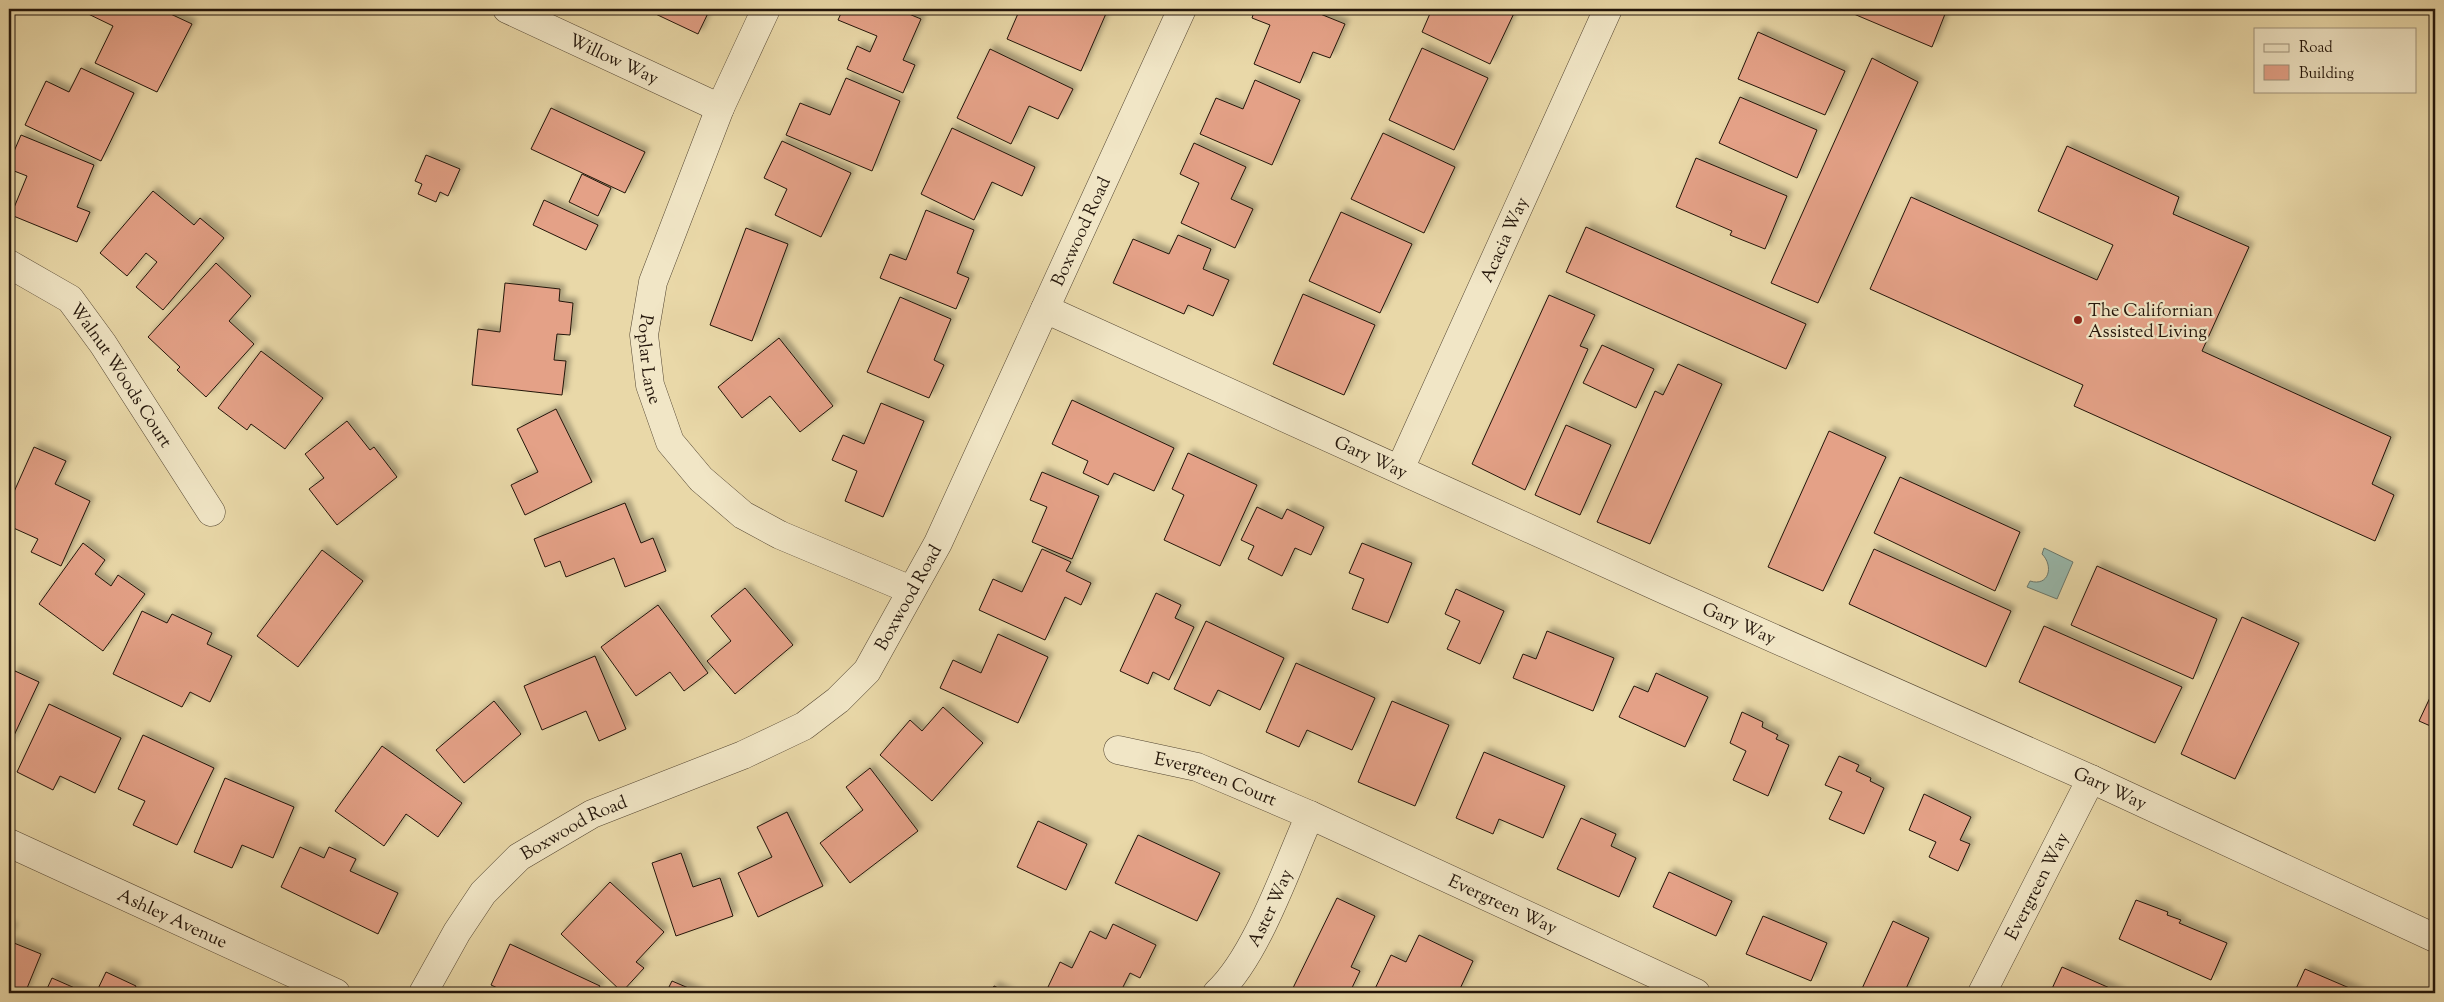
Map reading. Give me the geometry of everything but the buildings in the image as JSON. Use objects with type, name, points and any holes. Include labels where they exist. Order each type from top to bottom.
[{"type":"street","name":"Willow Way","points":[[507,9],[720,108]]},
{"type":"street","name":"Poplar Lane","points":[[766,9],[720,108],[653,282],[644,335],[650,385],[670,442],[701,479],[743,516],[780,535],[911,590]]},
{"type":"street","name":"Boxwood Road","points":[[423,993],[457,932],[483,893],[519,857],[592,814],[743,756],[804,726],[838,700],[867,671],[938,543],[1182,9]]},
{"type":"street","name":"Acacia Way","points":[[1400,469],[1608,9]]},
{"type":"street","name":"Walnut Woods Court","points":[[9,264],[70,299],[103,344],[211,512]]},
{"type":"street","name":"Gary Way","points":[[1045,308],[1658,587],[2091,779],[2435,938]]},
{"type":"street","name":"Evergreen Court","points":[[1118,750],[1196,767],[1310,815]]},
{"type":"street","name":"Evergreen Way","points":[[1982,993],[2091,779]]},
{"type":"street","name":"Evergreen Way","points":[[1310,815],[1696,993]]},
{"type":"street","name":"Aster Way","points":[[1217,993],[1252,946],[1310,815]]},
{"type":"street","name":"Ashley Avenue","points":[[9,844],[336,993]]},
{"type":"water","points":[[2044,548],[2073,562],[2057,599],[2027,587],[2030,581],[2042,581],[2048,574],[2048,564],[2042,554]]},
{"type":"place","name":"The Californian Assisted Living","points":[[2078,320]]}]
